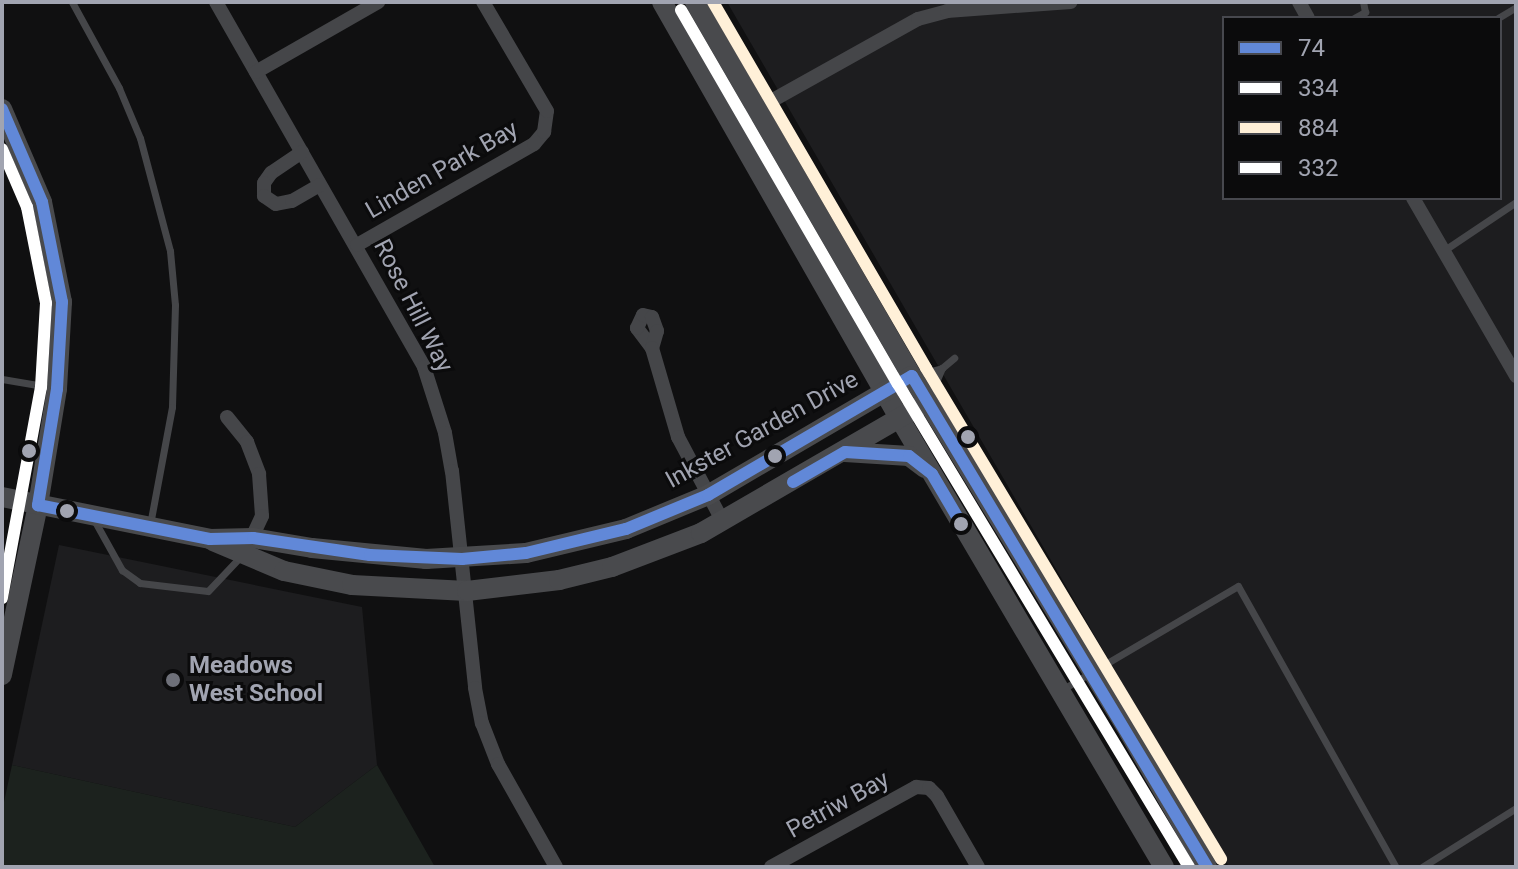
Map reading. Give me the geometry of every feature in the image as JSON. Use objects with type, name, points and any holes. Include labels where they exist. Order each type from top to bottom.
[{"type":"street","name":"Rose Hill Way","points":[[216,2],[411,340],[437,404],[452,471],[475,688],[482,723],[498,764],[556,867]]},
{"type":"street","points":[[256,72],[378,2]]},
{"type":"street","name":"Linden Park Bay","points":[[357,245],[534,144],[544,132],[547,111],[483,2]]},
{"type":"street","points":[[662,2],[900,419],[1164,867]]},
{"type":"street","points":[[695,2],[927,402],[1093,672],[1207,867]]},
{"type":"street","points":[[730,124],[940,7],[1071,2]]},
{"type":"street","points":[[2,109],[42,202],[62,302],[57,389],[38,505],[2,675]]},
{"type":"street","points":[[302,152],[271,173],[264,183],[264,196],[276,204],[292,201],[320,185]]},
{"type":"street","points":[[1414,200],[1516,376]]},
{"type":"street","points":[[652,348],[678,437],[723,522]]},
{"type":"street","name":"Inkster Garden Drive","points":[[2,497],[210,539],[253,538],[370,555],[462,559],[560,547],[626,529],[708,495],[912,376]]},
{"type":"street","name":"Inkster Garden Drive","points":[[210,539],[241,556],[284,571],[352,585],[467,591],[559,580],[612,567],[723,522],[927,402]]},
{"type":"street","points":[[227,417],[247,442],[259,474],[262,516],[241,556]]},
{"type":"street","points":[[845,452],[909,456],[932,474]]},
{"type":"street","name":"Petriw Bay","points":[[771,867],[916,787],[929,788],[937,796],[977,867]]},
{"type":"lane","points":[[72,2],[119,88],[140,138],[170,251],[175,305],[172,407],[150,528]]},
{"type":"lane","points":[[1443,251],[1516,202]]},
{"type":"lane","points":[[912,376],[942,368],[954,358]]},
{"type":"lane","points":[[927,402],[942,368]]},
{"type":"lane","points":[[2,379],[57,389]]},
{"type":"lane","points":[[92,516],[122,570],[140,583],[208,591],[224,578],[241,556]]},
{"type":"lane","points":[[1061,691],[1238,586],[1396,867]]},
{"type":"lane","points":[[1424,866],[1516,808]]},
{"type":"shaded area","points":[[727,2],[1516,2],[1516,867],[1229,867]]},
{"type":"shaded area","points":[[59,545],[362,607],[377,765],[295,827],[12,765]]},
{"type":"shaded area","points":[[12,765],[295,827],[377,765],[435,867],[2,867],[2,811]]},
{"type":"transit line","name":"884","points":[[713,2],[926,368],[1221,859]]},
{"type":"transit line","name":"334","points":[[681,10],[898,384],[1189,867]]},
{"type":"transit line","name":"74","points":[[2,109],[42,202],[62,302],[57,389],[38,505]]},
{"type":"transit line","name":"332","points":[[2,149],[27,207],[46,303],[41,387],[2,598]]},
{"type":"transit line","name":"74","points":[[38,505],[210,539],[253,538],[370,555],[462,559],[526,553],[626,529],[708,495],[912,376],[1207,867]]},
{"type":"transit line","name":"74","points":[[793,482],[845,452],[909,456],[932,474],[962,525]]},
{"type":"place","name":"Meadows West School","points":[[173,680]]}]
